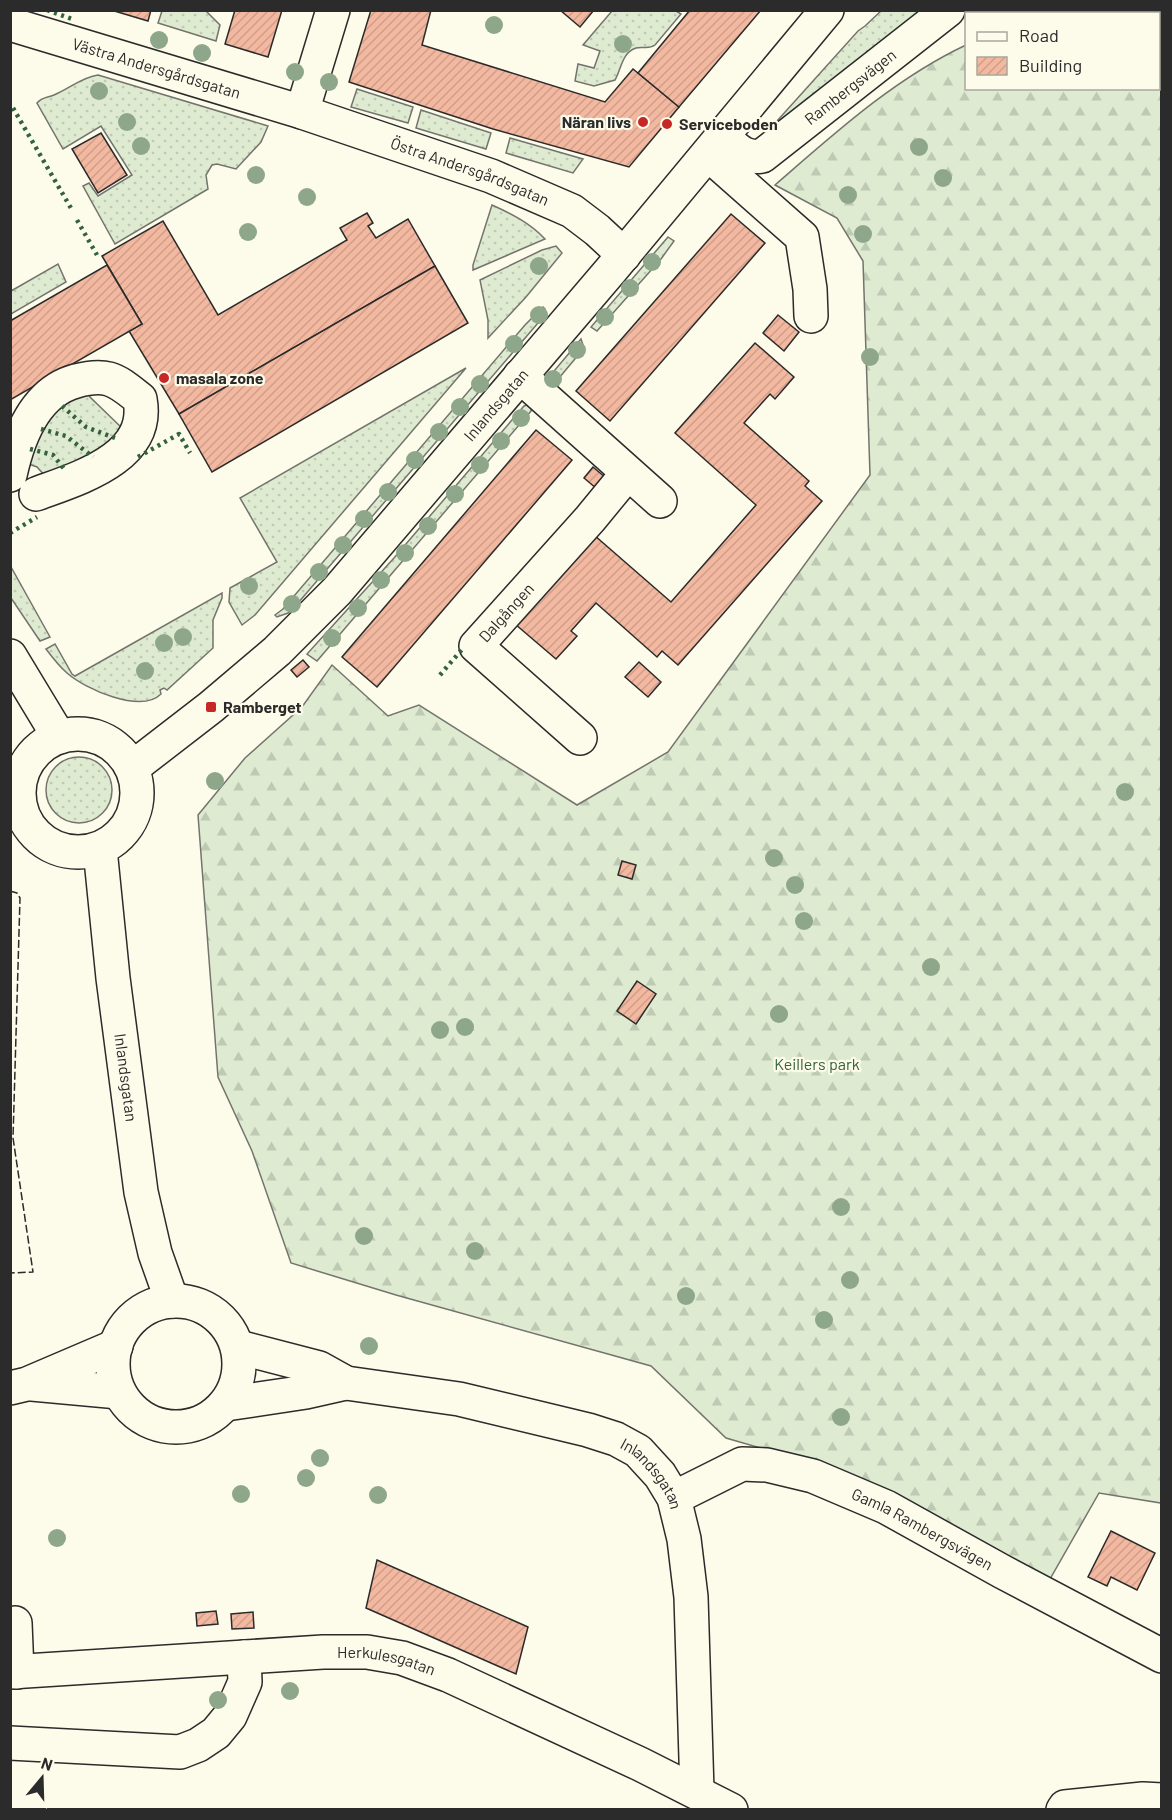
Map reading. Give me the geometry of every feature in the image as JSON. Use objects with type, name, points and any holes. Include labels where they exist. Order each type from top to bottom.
[{"type":"street","points":[[302,112],[333,10]]},
{"type":"street","name":"Inlandsgatan","points":[[132,768],[277,651],[337,591],[624,255],[827,10]]},
{"type":"street","name":"Rambergsvägen","points":[[715,145],[751,157],[762,156],[948,10]]},
{"type":"street","name":"Västra Andersgårdsgatan","points":[[10,24],[302,112]]},
{"type":"street","name":"Östra Andersgårdsgatan","points":[[302,112],[491,176],[572,211],[624,255]]},
{"type":"street","points":[[715,145],[802,237],[810,289],[811,316]]},
{"type":"street","points":[[520,376],[597,443],[627,474],[660,501]]},
{"type":"street","name":"Dalgången","points":[[580,738],[476,646],[627,474]]},
{"type":"street","points":[[10,656],[59,737]]},
{"type":"street","points":[[83,734],[107,741],[125,757],[132,768],[138,791],[133,815],[120,836],[100,849],[74,853],[50,845],[17,818],[24,769],[42,746],[59,737],[83,734]]},
{"type":"street","name":"Inlandsgatan","points":[[100,849],[113,978],[141,1192],[155,1253],[172,1301]]},
{"type":"street","points":[[172,1301],[193,1303],[213,1312],[228,1327],[238,1347],[240,1367],[236,1387],[226,1404],[211,1418],[191,1426],[170,1427],[149,1421],[132,1410],[119,1392],[113,1373],[116,1346],[121,1332],[134,1317],[152,1306],[172,1301]]},
{"type":"street","points":[[19,1386],[116,1346]]},
{"type":"street","name":"Inlandsgatan","points":[[238,1347],[319,1368],[346,1383]]},
{"type":"street","name":"Inlandsgatan","points":[[226,1404],[306,1392],[346,1383],[459,1399],[616,1438],[638,1451],[660,1475],[674,1498],[684,1539],[691,1597],[697,1791]]},
{"type":"street","points":[[19,1386],[119,1392]]},
{"type":"street","name":"Gamla Rambergsvägen","points":[[674,1498],[742,1464],[767,1465],[813,1476],[886,1507],[1161,1656]]},
{"type":"street","points":[[14,1672],[15,1623]]},
{"type":"street","name":"Herkulesgatan","points":[[14,1672],[244,1657],[367,1652],[402,1658],[448,1675],[731,1809]]},
{"type":"street","points":[[10,1743],[180,1752],[198,1745],[216,1733],[230,1716],[245,1682],[244,1657]]},
{"type":"street","points":[[1063,1809],[1132,1800],[1161,1800]]},
{"type":"green space","points":[[205,10],[220,25],[216,41],[158,23],[162,11]]},
{"type":"green space","name":"Keillers park","points":[[1040,10],[1161,11],[1161,1503],[1099,1493],[1050,1579],[799,1459],[726,1438],[651,1366],[396,1295],[291,1263],[252,1151],[218,1077],[198,815],[245,758],[302,707],[332,665],[388,716],[419,705],[577,805],[668,752],[870,475],[863,261],[837,218],[775,185],[866,108],[914,74],[965,46],[965,90],[1160,90],[1160,12],[1035,12]]},
{"type":"green space","points":[[612,11],[676,11],[681,14],[655,45],[636,48],[628,53],[615,80],[594,86],[575,81],[578,64],[594,68],[600,51],[583,45]]},
{"type":"green space","points":[[881,11],[931,11],[768,131],[858,31]]},
{"type":"green space","points":[[98,75],[268,126],[261,142],[236,169],[217,164],[212,165],[206,175],[208,189],[115,244],[83,186],[89,183],[98,196],[132,175],[101,126],[63,149],[37,103]]},
{"type":"green space","points":[[357,89],[413,107],[408,123],[351,107]]},
{"type":"green space","points":[[421,110],[491,133],[486,149],[416,128]]},
{"type":"green space","points":[[510,138],[583,159],[573,173],[506,153]]},
{"type":"green space","points":[[492,205],[520,219],[545,239],[473,270],[473,265]]},
{"type":"green space","points":[[668,237],[674,241],[661,259],[597,331],[591,327]]},
{"type":"green space","points":[[556,246],[562,253],[488,338],[488,320],[480,280],[542,250]]},
{"type":"green space","points":[[58,264],[66,282],[11,314],[11,291]]},
{"type":"green space","points":[[543,307],[544,316],[298,603],[288,613],[277,617],[275,615],[283,609],[525,325]]},
{"type":"green space","points":[[581,339],[584,348],[549,390],[544,383]]},
{"type":"green space","points":[[466,368],[255,615],[242,625],[229,602],[230,588],[277,562],[240,498]]},
{"type":"green space","points":[[89,393],[90,397],[123,429],[111,446],[47,478],[37,467],[23,462],[31,436],[64,403]]},
{"type":"green space","points":[[527,405],[532,408],[531,411],[317,661],[307,654],[394,558]]},
{"type":"green space","points":[[10,567],[50,637],[40,641],[11,598]]},
{"type":"green space","points":[[222,593],[213,620],[213,648],[167,690],[164,688],[160,690],[161,694],[152,699],[127,700],[86,686],[67,673],[46,649],[55,644],[75,676]]},
{"type":"green space","points":[[79,757],[92,760],[102,767],[109,777],[112,790],[109,803],[102,813],[92,820],[79,823],[66,820],[56,813],[49,803],[46,790],[49,777],[56,767],[66,760]]},
{"type":"building","points":[[111,10],[151,10],[148,21]]},
{"type":"building","points":[[235,10],[282,10],[268,57],[225,44]]},
{"type":"building","points":[[371,10],[431,10],[422,45],[605,102],[633,69],[679,107],[629,167],[493,129],[349,82]]},
{"type":"building","points":[[560,10],[594,10],[580,27]]},
{"type":"building","points":[[690,10],[761,10],[679,107],[638,73]]},
{"type":"building","points":[[101,133],[127,175],[98,193],[72,149]]},
{"type":"building","points":[[367,213],[373,223],[368,226],[376,238],[408,219],[435,266],[179,414],[129,331],[142,324],[102,256],[163,221],[218,315],[347,240],[340,228]]},
{"type":"building","points":[[731,214],[765,243],[610,421],[576,391]]},
{"type":"building","points":[[107,265],[142,324],[10,400],[10,321]]},
{"type":"building","points":[[435,266],[468,323],[212,472],[179,414]]},
{"type":"building","points":[[778,315],[799,332],[784,351],[763,333]]},
{"type":"building","points":[[755,343],[794,377],[775,399],[770,394],[744,423],[809,481],[805,486],[822,501],[678,665],[662,651],[657,657],[596,603],[571,631],[577,636],[556,659],[515,624],[594,535],[671,602],[756,505],[675,433]]},
{"type":"building","points":[[536,430],[572,460],[377,687],[342,657]]},
{"type":"building","points":[[593,467],[606,478],[597,489],[584,478]]},
{"type":"building","points":[[303,660],[309,667],[297,677],[291,670]]},
{"type":"building","points":[[639,662],[661,682],[648,697],[625,677]]},
{"type":"building","points":[[622,861],[636,865],[632,879],[618,875]]},
{"type":"building","points":[[637,981],[656,994],[636,1024],[617,1011]]},
{"type":"building","points":[[1111,1531],[1155,1553],[1137,1590],[1111,1577],[1107,1586],[1088,1577]]},
{"type":"building","points":[[377,1560],[528,1627],[516,1674],[366,1608]]},
{"type":"building","points":[[216,1611],[218,1624],[197,1626],[196,1613]]},
{"type":"building","points":[[253,1612],[254,1628],[232,1629],[231,1614]]},
{"type":"hedge","points":[[47,10],[75,20]]},
{"type":"hedge","points":[[13,108],[72,210]]},
{"type":"hedge","points":[[77,220],[97,255]]},
{"type":"hedge","points":[[62,406],[86,427],[115,438]]},
{"type":"hedge","points":[[41,429],[66,436],[93,457]]},
{"type":"hedge","points":[[138,457],[179,434],[190,453]]},
{"type":"hedge","points":[[30,449],[53,455],[65,470]]},
{"type":"hedge","points":[[10,533],[37,517]]},
{"type":"hedge","points":[[440,675],[464,647]]},
{"type":"fence","points":[[10,891],[17,893],[20,898],[13,1138],[33,1272],[10,1273]]},
{"type":"place","name":"Näran livs","points":[[643,122]]},
{"type":"place","name":"Serviceboden","points":[[667,124]]},
{"type":"place","name":"masala zone","points":[[164,378]]},
{"type":"place","name":"Ramberget","points":[[211,707]]}]
